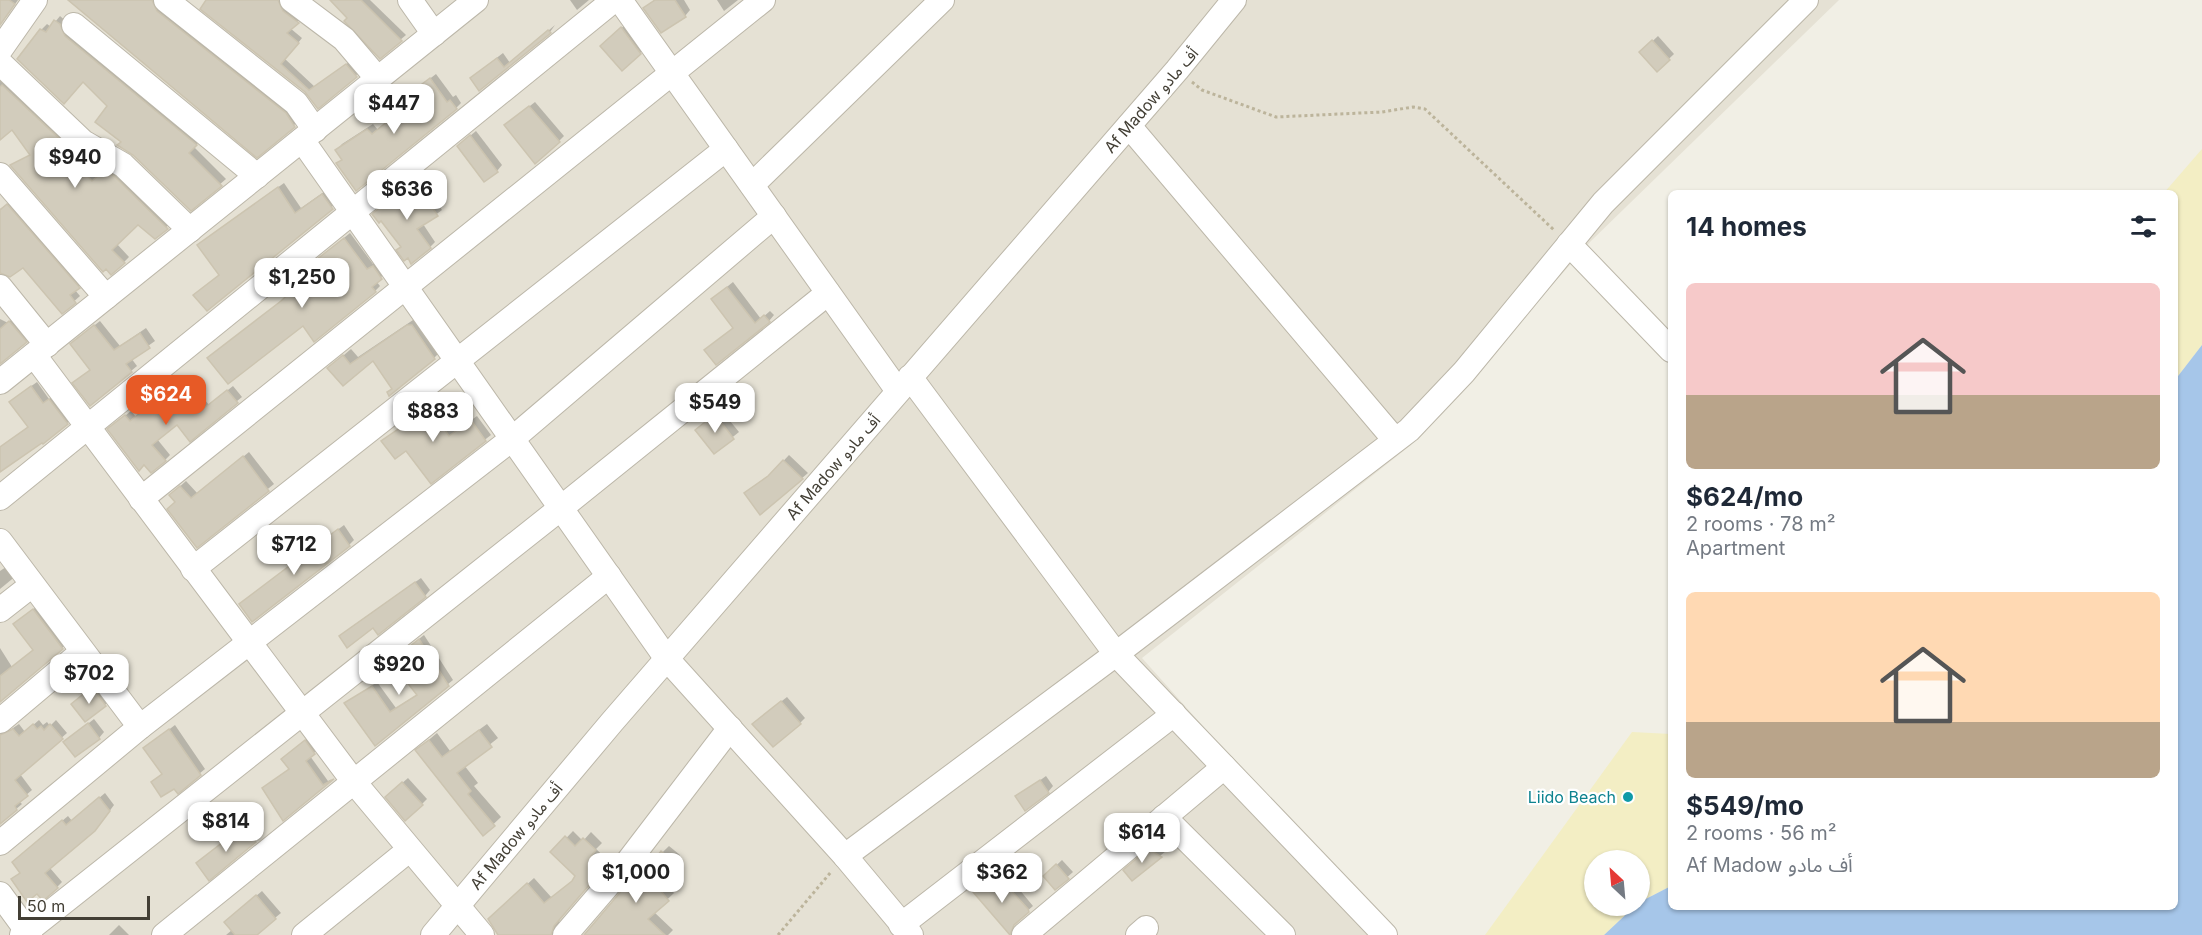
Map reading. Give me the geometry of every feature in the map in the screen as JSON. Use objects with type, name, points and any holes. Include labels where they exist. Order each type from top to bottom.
[{"type":"street","points":[[0,50],[35,0]]},
{"type":"street","points":[[166,0],[296,104],[309,135],[354,213],[667,659],[845,856],[906,930],[1174,714]]},
{"type":"street","points":[[292,0],[344,39],[378,79]]},
{"type":"street","points":[[410,0],[434,33]]},
{"type":"street","points":[[0,382],[476,0]]},
{"type":"street","points":[[0,498],[614,0]]},
{"type":"street","points":[[620,0],[828,293],[904,384],[1116,654],[1385,935]]},
{"type":"street","points":[[141,500],[763,0]]},
{"type":"street","points":[[752,185],[942,0]]},
{"type":"street","name":"Af Madow أف مادو","points":[[433,935],[667,659],[1178,70],[1234,0]]},
{"type":"street","points":[[845,856],[1116,654],[1395,440],[1464,372],[1611,195],[1806,0]]},
{"type":"street","points":[[74,25],[257,176]]},
{"type":"street","points":[[0,63],[83,142],[123,165],[190,230]]},
{"type":"street","points":[[1129,126],[1395,440]]},
{"type":"street","points":[[193,569],[726,149]]},
{"type":"street","points":[[0,175],[106,297]]},
{"type":"street","points":[[0,843],[140,727],[512,439],[774,216]]},
{"type":"street","points":[[1569,244],[1668,347]]},
{"type":"street","points":[[0,287],[87,428],[354,782],[482,935]]},
{"type":"street","points":[[0,894],[26,934],[828,293]]},
{"type":"street","points":[[0,541],[140,727]]},
{"type":"street","points":[[164,935],[609,576]]},
{"type":"street","points":[[0,610],[32,585]]},
{"type":"street","points":[[0,721],[82,652]]},
{"type":"street","points":[[565,935],[627,863],[730,728]]},
{"type":"street","points":[[1024,935],[1224,767]]},
{"type":"street","points":[[1164,817],[1283,935]]},
{"type":"street","points":[[304,935],[409,850]]},
{"type":"path","points":[[1178,70],[1202,90],[1276,117],[1382,112],[1413,107],[1425,109],[1569,244]]},
{"type":"path","points":[[778,935],[845,856]]},
{"type":"shaded area","points":[[0,0],[1839,0],[1591,241],[1411,445],[1142,658],[1390,935],[0,935]]},
{"type":"sand","points":[[2202,149],[2202,345],[2178,376],[2178,190],[2166,190]]},
{"type":"sand","name":"Liido Beach","points":[[1632,732],[1668,734],[1668,888],[1650,897],[1650,850],[1584,850],[1584,916],[1624,916],[1604,935],[1485,935]]},
{"type":"water","points":[[2202,345],[2202,935],[1604,935],[1624,916],[1650,916],[1650,897],[1668,888],[1668,910],[2178,910],[2178,376]]},
{"type":"building","points":[[0,0],[9,0],[15,4],[0,25]]},
{"type":"building","points":[[68,0],[152,0],[157,11],[286,113],[295,127],[257,158]]},
{"type":"building","points":[[206,0],[278,0],[283,11],[299,23],[287,33],[299,43],[281,64],[309,90],[346,64],[357,77],[318,109],[305,92],[200,9]]},
{"type":"building","points":[[330,0],[361,0],[402,41],[380,59],[344,21],[347,18]]},
{"type":"building","points":[[655,0],[675,0],[686,17],[661,33],[643,8]]},
{"type":"building","points":[[54,20],[60,24],[65,36],[197,145],[189,153],[222,186],[191,211],[133,155],[117,145],[121,142],[95,122],[107,106],[83,82],[64,104],[17,59],[40,29],[46,32]]},
{"type":"building","points":[[621,27],[641,54],[622,71],[600,46]]},
{"type":"building","points":[[548,30],[551,33],[479,91],[470,78],[497,58],[504,67]]},
{"type":"building","points":[[1652,40],[1670,60],[1657,72],[1639,52]]},
{"type":"building","points":[[430,78],[447,102],[450,100],[457,109],[356,191],[336,163],[342,160],[335,150],[367,129],[372,134],[400,111],[394,105]]},
{"type":"building","points":[[2,85],[65,144],[61,147],[92,181],[104,171],[114,176],[168,229],[155,239],[138,225],[112,250],[125,263],[111,275],[106,269],[103,272],[10,165],[30,155],[12,130],[0,140],[0,87]]},
{"type":"building","points":[[529,106],[560,142],[535,164],[504,125]]},
{"type":"building","points":[[470,135],[498,172],[484,182],[457,146]]},
{"type":"building","points":[[414,180],[438,216],[417,229],[431,248],[411,264],[408,258],[404,261],[396,250],[401,247],[381,221],[379,223],[372,214]]},
{"type":"building","points":[[278,187],[295,213],[322,194],[333,209],[207,311],[193,295],[219,275],[197,245]]},
{"type":"building","points":[[7,204],[80,288],[70,295],[76,303],[62,314],[23,268],[10,277],[0,273],[0,210]]},
{"type":"building","points":[[344,238],[367,269],[373,266],[382,279],[372,287],[376,292],[314,342],[303,326],[228,384],[207,358],[281,301],[303,280],[298,274]]},
{"type":"building","points":[[727,287],[755,323],[764,315],[770,322],[716,365],[704,350],[733,328],[711,299]]},
{"type":"building","points":[[9,321],[27,342],[0,364],[0,329]]},
{"type":"building","points":[[94,325],[114,350],[140,333],[150,348],[126,364],[132,372],[90,406],[72,383],[90,370],[70,344]]},
{"type":"building","points":[[407,325],[412,325],[435,359],[389,396],[387,392],[392,389],[373,361],[343,386],[327,368],[343,355],[350,364]]},
{"type":"building","points":[[31,386],[43,403],[49,399],[68,424],[43,444],[0,472],[0,447],[28,427],[9,402]]},
{"type":"building","points":[[187,390],[203,409],[227,390],[238,403],[190,442],[177,425],[152,445],[166,461],[151,473],[144,465],[139,471],[107,429],[125,415],[130,421],[155,401],[163,411]]},
{"type":"building","points":[[427,403],[449,436],[471,420],[486,441],[431,484],[406,451],[395,459],[381,441],[407,423],[405,420]]},
{"type":"building","points":[[715,414],[734,439],[714,454],[695,430]]},
{"type":"building","points":[[243,456],[269,491],[197,548],[167,509],[175,502],[169,495],[180,486],[191,498]]},
{"type":"building","points":[[783,460],[803,479],[760,515],[744,493],[768,476]]},
{"type":"building","points":[[338,529],[350,546],[252,622],[239,604]]},
{"type":"building","points":[[415,582],[426,597],[378,635],[373,628],[347,648],[339,636]]},
{"type":"building","points":[[33,609],[63,649],[0,702],[0,676],[33,650],[13,624]]},
{"type":"building","points":[[419,639],[449,686],[375,746],[344,703],[372,686],[390,712],[417,695],[395,667],[407,656],[404,651]]},
{"type":"building","points":[[92,687],[106,706],[85,722],[71,704]]},
{"type":"building","points":[[781,701],[801,724],[773,747],[752,724]]},
{"type":"building","points":[[88,723],[100,739],[75,757],[63,742]]},
{"type":"building","points":[[33,724],[37,729],[41,726],[44,730],[50,724],[63,739],[15,780],[28,796],[15,806],[17,810],[0,824],[0,735],[13,729],[19,736]]},
{"type":"building","points":[[169,729],[201,775],[178,794],[174,789],[161,797],[151,782],[162,774],[143,748]]},
{"type":"building","points":[[479,730],[492,747],[457,773],[471,791],[468,794],[495,826],[483,836],[415,750],[429,740],[442,757]]},
{"type":"building","points":[[305,740],[315,754],[306,761],[323,785],[334,779],[283,821],[262,788],[289,769],[281,759]]},
{"type":"building","points":[[1040,780],[1049,793],[1025,811],[1015,796]]},
{"type":"building","points":[[402,782],[423,805],[405,821],[385,797]]},
{"type":"building","points":[[99,797],[110,811],[95,831],[45,873],[58,888],[43,901],[37,894],[27,902],[11,879],[20,873],[12,862],[62,820],[66,825]]},
{"type":"building","points":[[245,825],[256,842],[209,881],[196,863]]},
{"type":"building","points":[[565,836],[575,846],[583,838],[596,850],[591,856],[603,869],[554,926],[551,935],[498,935],[488,919],[527,883],[544,903],[572,881],[575,876],[550,852]]},
{"type":"building","points":[[1148,849],[1162,857],[1132,881],[1123,870]]},
{"type":"building","points":[[661,851],[675,863],[656,885],[669,901],[648,919],[665,935],[584,935],[623,889],[642,872],[644,873]]},
{"type":"building","points":[[1056,864],[1069,879],[1055,890],[1043,876]]},
{"type":"building","points":[[991,876],[1004,890],[1008,887],[1029,912],[1014,925],[1010,935],[973,892]]},
{"type":"building","points":[[256,895],[276,919],[257,935],[235,935],[224,922]]},
{"type":"place","name":"Liido Beach","points":[[1628,797]]}]
